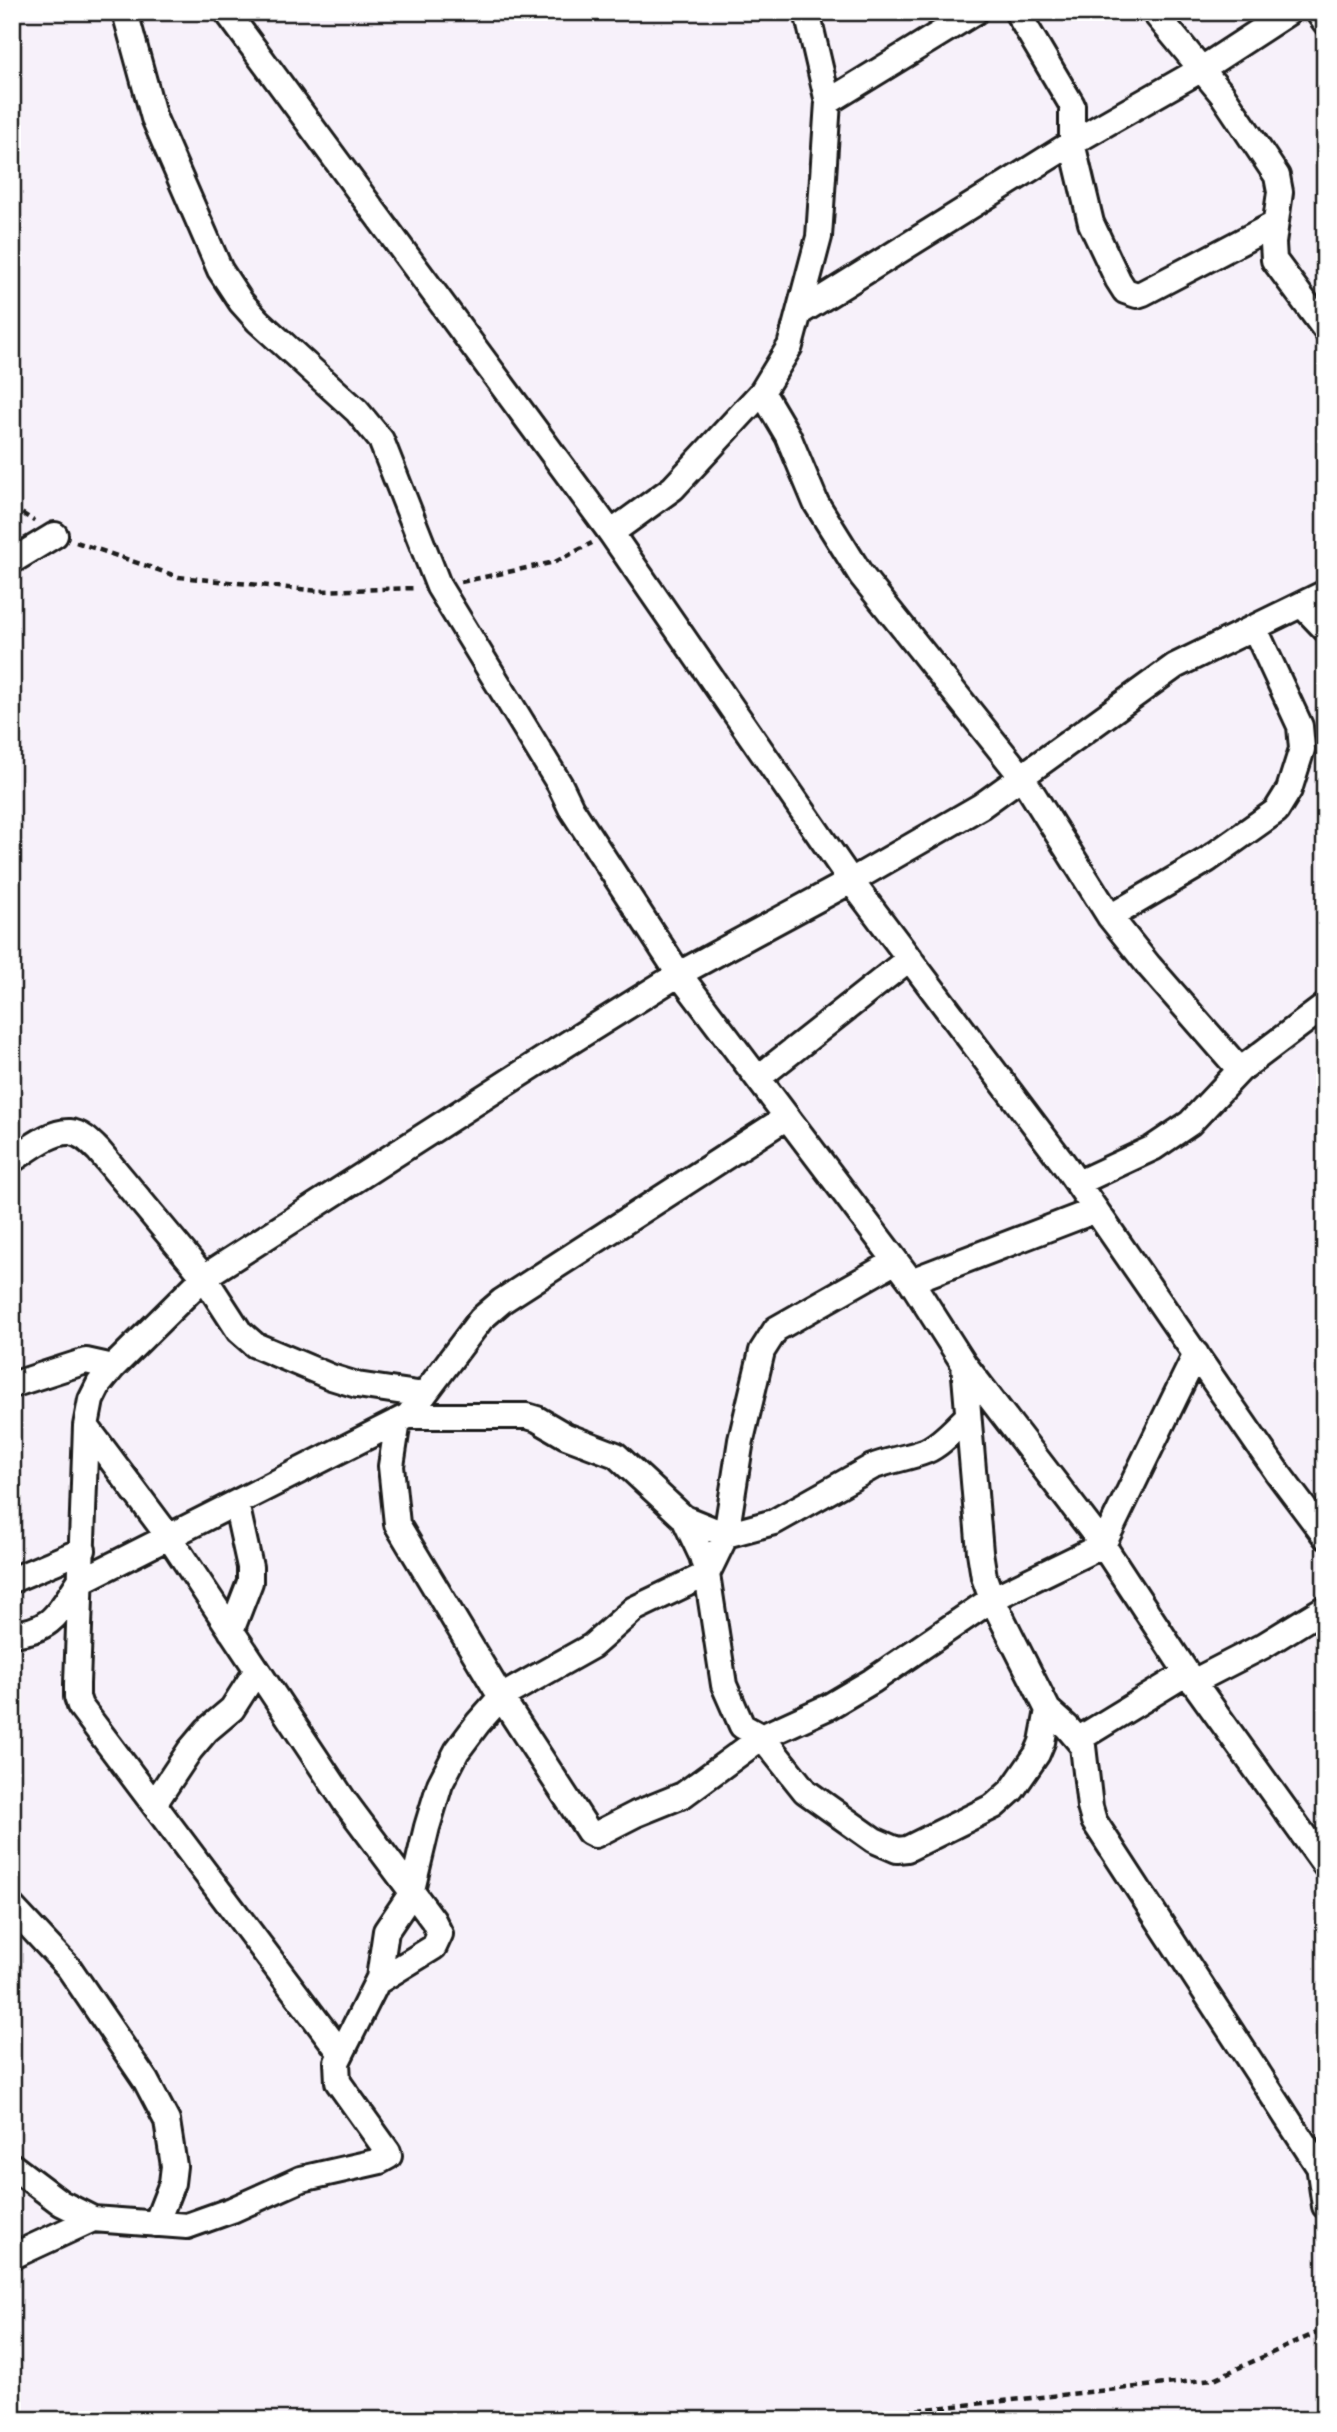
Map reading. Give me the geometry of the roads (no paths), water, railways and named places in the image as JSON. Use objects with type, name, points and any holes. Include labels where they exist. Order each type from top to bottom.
[{"type":"street","points":[[124,12],[154,118],[220,270],[241,302],[258,321],[357,411],[382,440],[439,587],[560,785],[570,808],[679,974],[911,1281],[964,1364],[1103,1545],[1190,1678],[1325,1865]]},
{"type":"street","points":[[227,12],[611,533],[851,881],[1078,1183],[1277,1472],[1325,1536]]},
{"type":"street","points":[[611,533],[673,488],[762,392],[790,346],[819,237],[828,102],[807,12]]},
{"type":"street","points":[[828,102],[975,12]]},
{"type":"street","points":[[1017,12],[1072,105],[1072,143],[1091,223],[1125,290],[1131,294],[1143,293],[1275,224]]},
{"type":"street","points":[[1154,12],[1199,70],[1222,94],[1277,176],[1280,192],[1273,243],[1274,260],[1325,329]]},
{"type":"street","points":[[799,313],[1072,143],[1199,70],[1289,12]]},
{"type":"street","points":[[1318,12],[1325,22]]},
{"type":"street","points":[[762,392],[788,436],[816,503],[861,575],[1022,777],[1110,917],[1240,1070]]},
{"type":"street","points":[[12,561],[55,535]]},
{"type":"street","points":[[340,2052],[80,1706],[77,1697],[79,1582],[83,1550],[86,1426],[91,1400],[99,1384],[204,1277],[679,974],[851,881],[981,806],[1175,666],[1325,593]]},
{"type":"street","points":[[1302,605],[1325,629]]},
{"type":"street","points":[[1110,917],[1207,860],[1276,811],[1289,790],[1302,749],[1300,726],[1255,629]]},
{"type":"street","points":[[758,1078],[910,958]]},
{"type":"street","points":[[1078,1183],[1153,1147],[1190,1123],[1240,1070],[1325,1006]]},
{"type":"street","points":[[12,1634],[39,1629],[48,1624],[79,1582],[403,1418],[424,1395],[481,1319],[502,1301],[787,1117]]},
{"type":"street","points":[[12,1160],[50,1138],[70,1132],[85,1138],[99,1151],[204,1277],[239,1331],[255,1345],[357,1385],[424,1395]]},
{"type":"street","points":[[911,1281],[1096,1210]]},
{"type":"street","points":[[12,2166],[61,2203],[93,2219],[187,2227],[300,2179],[380,2161],[389,2156],[338,2082],[337,2062],[377,1982],[386,1931],[411,1894],[440,1784],[457,1751],[501,1697],[592,1646],[634,1609],[707,1574],[726,1535],[741,1440],[767,1342],[776,1329],[896,1261]]},
{"type":"street","points":[[403,1418],[390,1466],[397,1524],[501,1697],[589,1832],[594,1835],[683,1795],[762,1737],[828,1707],[872,1681],[992,1599],[1103,1545],[1196,1354]]},
{"type":"street","points":[[12,1384],[86,1361],[113,1367]]},
{"type":"street","points":[[964,1364],[980,1552],[984,1577],[992,1599],[1048,1710],[1079,1739],[1086,1754],[1090,1807],[1094,1821],[1322,2174],[1325,2206]]},
{"type":"street","points":[[403,1418],[517,1414],[537,1419],[566,1436],[615,1455],[684,1518],[726,1535],[774,1522],[872,1467],[924,1452],[968,1416]]},
{"type":"street","points":[[86,1426],[169,1537],[345,1802],[433,1920],[440,1934],[434,1947],[377,1982]]},
{"type":"street","points":[[231,1630],[250,1582],[250,1567],[236,1503]]},
{"type":"street","points":[[684,1518],[702,1556],[707,1574],[724,1685],[745,1730],[762,1737],[805,1791],[891,1849],[902,1850],[994,1807],[1012,1790],[1037,1754],[1048,1710]]},
{"type":"street","points":[[12,1580],[83,1550]]},
{"type":"street","points":[[1079,1739],[1190,1678],[1263,1646],[1325,1608]]},
{"type":"street","points":[[154,1804],[190,1750],[207,1730],[232,1709],[257,1670]]},
{"type":"street","points":[[12,1907],[69,1968],[146,2081],[167,2121],[174,2166],[172,2183],[156,2224]]},
{"type":"street","points":[[12,2249],[13,2256],[93,2219]]}]
